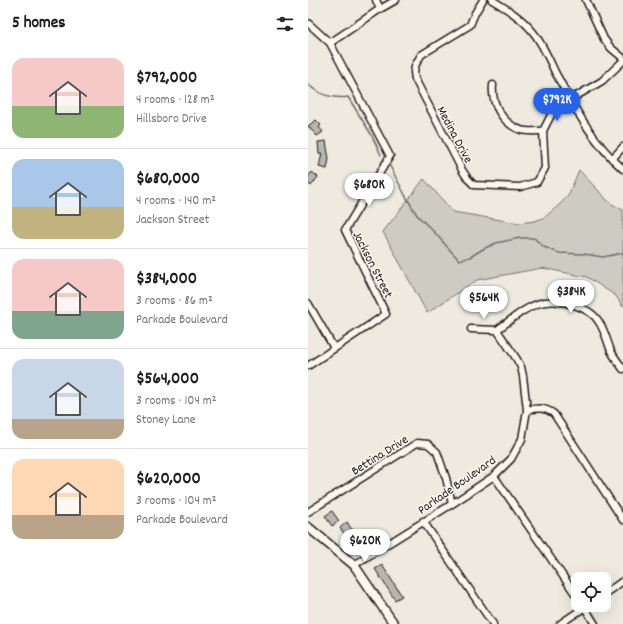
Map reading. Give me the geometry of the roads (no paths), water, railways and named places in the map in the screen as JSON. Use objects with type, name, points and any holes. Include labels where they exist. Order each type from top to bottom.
[{"type":"street","points":[[376,0],[380,9]]},
{"type":"street","points":[[330,43],[396,0]]},
{"type":"street","name":"Medina Drive","points":[[483,0],[470,25],[427,51],[417,61],[414,72],[415,79],[468,179],[474,185],[520,187],[537,182],[545,168],[543,131]]},
{"type":"street","points":[[492,0],[520,18],[534,32],[570,100],[590,132],[612,159],[623,169]]},
{"type":"street","points":[[588,1],[604,39],[611,48],[623,58]]},
{"type":"street","name":"Jackson Street","points":[[308,22],[330,43],[390,156],[344,230],[386,314],[308,366]]},
{"type":"street","points":[[493,85],[492,94],[499,112],[507,123],[522,131],[543,131],[554,109],[602,81],[623,61]]},
{"type":"street","points":[[612,159],[623,148]]},
{"type":"street","points":[[471,329],[497,330],[538,303],[558,300],[586,310],[594,315],[599,321],[611,351],[623,369]]},
{"type":"street","points":[[308,303],[334,348]]},
{"type":"street","name":"Parkade Boulevard","points":[[354,565],[494,476],[511,459],[522,439],[527,410],[521,367],[497,330]]},
{"type":"street","points":[[527,410],[539,408],[547,409],[554,414],[623,520]]},
{"type":"street","name":"Bettina Drive","points":[[308,512],[417,443],[428,444],[437,452],[446,478],[452,504]]},
{"type":"street","points":[[494,476],[571,588]]},
{"type":"street","points":[[423,521],[493,624]]},
{"type":"street","points":[[308,527],[354,565],[394,624]]},
{"type":"street","points":[[611,589],[623,581]]},
{"type":"street","points":[[560,624],[577,612]]},
{"type":"street","points":[[588,612],[595,624]]},
{"type":"waterway","points":[[308,84],[316,91],[332,97],[348,97],[371,134],[381,155]]},
{"type":"waterway","points":[[390,166],[417,215],[459,260],[470,257],[496,243],[520,238],[534,238],[544,247],[559,253],[584,254],[603,257],[623,253]]}]
